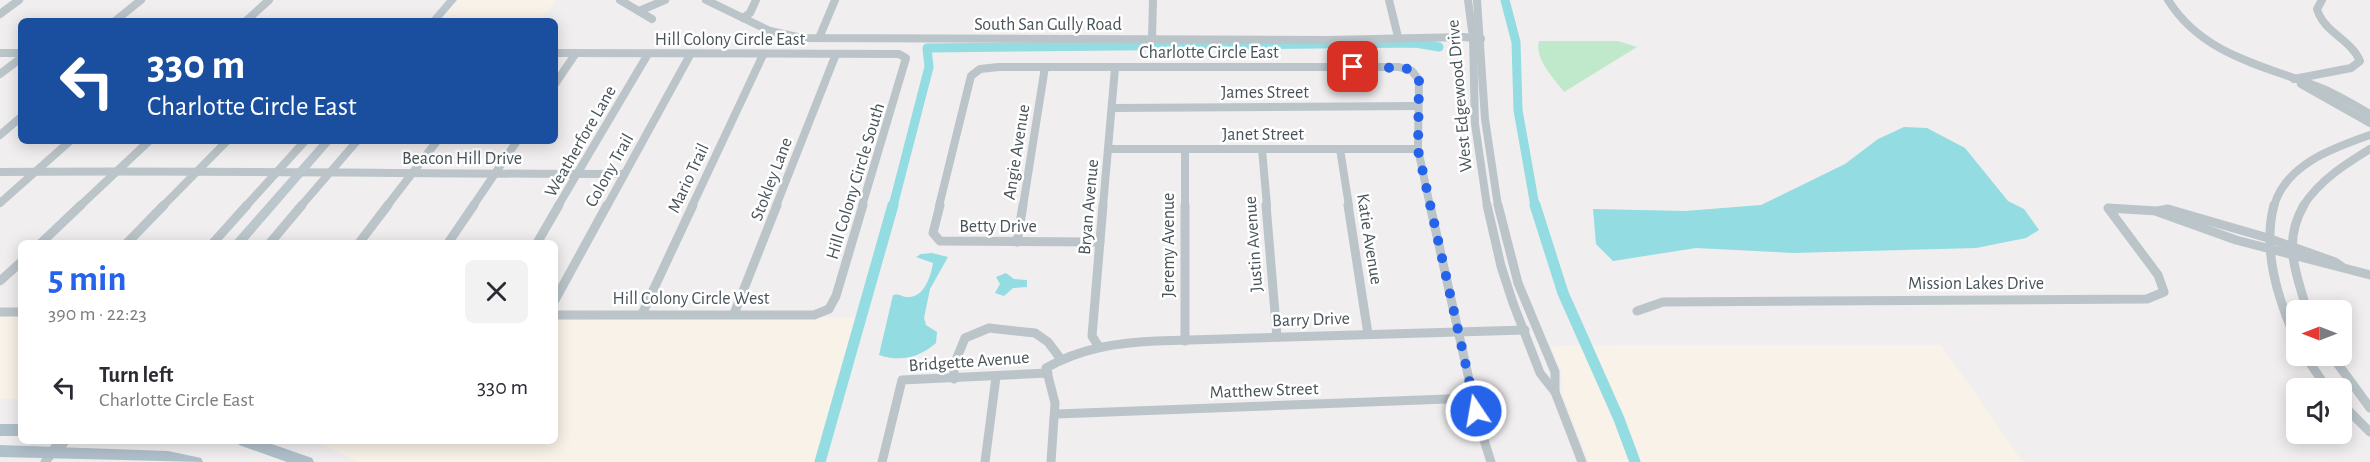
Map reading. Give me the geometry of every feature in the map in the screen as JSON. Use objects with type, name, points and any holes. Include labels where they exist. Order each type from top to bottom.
[{"type":"main road","points":[[0,429],[18,430]]},
{"type":"main road","points":[[254,444],[306,462]]},
{"type":"main road","points":[[0,452],[168,457],[195,462]]},
{"type":"street","points":[[0,14],[19,0]]},
{"type":"street","points":[[119,18],[141,0]]},
{"type":"street","points":[[249,18],[268,0]]},
{"type":"street","points":[[437,18],[452,0]]},
{"type":"street","points":[[620,0],[652,19]]},
{"type":"street","points":[[639,11],[664,0]]},
{"type":"street","name":"South San Gully Road","points":[[706,0],[784,36],[819,38],[1328,40],[1398,37],[1477,38]]},
{"type":"street","points":[[743,18],[750,13],[756,0]]},
{"type":"street","points":[[819,38],[835,0]]},
{"type":"street","points":[[1152,39],[1153,0]]},
{"type":"street","points":[[1389,0],[1398,37]]},
{"type":"street","name":"West Edgewood Drive","points":[[1468,0],[1477,38],[1485,119],[1498,208],[1518,282],[1555,372],[1555,392]]},
{"type":"street","name":"West Edgewood Drive","points":[[1477,0],[1475,124],[1482,178],[1501,266],[1540,373],[1555,392],[1582,462]]},
{"type":"street","points":[[2168,0],[2185,25],[2207,41],[2294,79],[2316,86],[2370,114]]},
{"type":"street","points":[[2294,79],[2352,68],[2360,61],[2357,53],[2320,21],[2317,9],[2322,0]]},
{"type":"street","points":[[0,53],[18,53]]},
{"type":"street","name":"Hill Colony Circle East","points":[[558,53],[904,56]]},
{"type":"street","points":[[558,80],[576,53]]},
{"type":"street","name":"Weatherfore Lane","points":[[539,240],[648,54]]},
{"type":"street","name":"Stokley Lane","points":[[734,314],[836,54]]},
{"type":"street","name":"Colony Trail","points":[[558,295],[690,55]]},
{"type":"street","name":"Mario Trail","points":[[642,314],[763,55]]},
{"type":"street","name":"Hill Colony Circle South","points":[[826,311],[832,306],[839,285],[906,62],[904,56]]},
{"type":"street","points":[[0,74],[18,60]]},
{"type":"street","name":"Charlotte Circle East","points":[[941,200],[971,76],[981,69],[999,67],[1399,67],[1412,71],[1417,76],[1418,106]]},
{"type":"street","name":"Angie Avenue","points":[[1017,242],[1045,67]]},
{"type":"street","name":"Bryan Avenue","points":[[1099,347],[1092,336],[1115,68]]},
{"type":"street","points":[[2294,79],[2370,123]]},
{"type":"street","points":[[2335,104],[2344,100]]},
{"type":"street","points":[[1418,106],[1418,150],[1473,398],[1491,462]]},
{"type":"street","name":"James Street","points":[[1112,108],[1418,106]]},
{"type":"street","points":[[0,135],[18,120]]},
{"type":"street","points":[[2286,315],[2280,300],[2268,248],[2274,200],[2293,175],[2324,152],[2370,135]]},
{"type":"street","points":[[0,203],[67,144]]},
{"type":"street","points":[[44,240],[146,144]]},
{"type":"street","points":[[130,240],[224,144]]},
{"type":"street","points":[[216,240],[302,144]]},
{"type":"street","points":[[241,240],[325,144]]},
{"type":"street","points":[[273,240],[354,144]]},
{"type":"street","points":[[361,240],[435,144]]},
{"type":"street","points":[[450,240],[515,144]]},
{"type":"street","name":"Janet Street","points":[[1108,149],[1418,150]]},
{"type":"street","name":"Jeremy Avenue","points":[[1185,149],[1185,340]]},
{"type":"street","name":"Justin Avenue","points":[[1262,149],[1277,337]]},
{"type":"street","points":[[2304,300],[2291,251],[2297,217],[2314,189],[2350,160],[2370,149]]},
{"type":"street","name":"Katie Avenue","points":[[1340,150],[1368,334]]},
{"type":"street","name":"Beacon Hill Drive","points":[[0,172],[198,170],[329,174],[624,174]]},
{"type":"street","name":"Betty Drive","points":[[941,200],[933,233],[940,241],[1100,242]]},
{"type":"street","name":"Mission Lakes Drive","points":[[1637,311],[1664,302],[2147,299],[2164,292],[2158,275],[2108,208],[2157,211],[2168,209],[2268,238],[2291,251]]},
{"type":"street","name":"Mission Lakes Drive","points":[[2157,211],[2196,228],[2268,248],[2291,251],[2370,275]]},
{"type":"street","points":[[2216,223],[2216,233]]},
{"type":"street","points":[[0,281],[18,265]]},
{"type":"street","name":"Hill Colony Circle West","points":[[558,315],[814,315],[826,311]]},
{"type":"street","points":[[0,312],[18,312]]},
{"type":"street","points":[[954,379],[954,365],[965,338],[989,328],[1035,333],[1048,342],[1060,358],[1046,368],[1053,383],[1057,414],[1051,462]]},
{"type":"street","name":"Barry Drive","points":[[1060,358],[1099,347],[1149,342],[1525,330]]},
{"type":"street","points":[[2339,366],[2370,408]]},
{"type":"street","name":"Bridgette Avenue","points":[[882,462],[902,380],[1048,373]]},
{"type":"street","points":[[985,462],[996,377]]},
{"type":"street","name":"Matthew Street","points":[[1057,414],[1473,398]]},
{"type":"street","points":[[2352,414],[2370,432]]},
{"type":"shaded area","points":[[457,0],[556,0],[542,18],[441,18]]},
{"type":"shaded area","points":[[0,316],[18,316],[18,399],[0,399]]},
{"type":"shaded area","points":[[862,317],[823,462],[359,462],[321,444],[558,444],[558,320]]},
{"type":"shaded area","points":[[1941,345],[2023,462],[1589,462],[1563,396],[1561,372],[1551,346]]},
{"type":"green space","points":[[1539,41],[1618,41],[1637,47],[1564,92],[1539,55]]},
{"type":"water","points":[[1904,127],[1927,128],[1965,148],[2008,201],[2024,209],[2039,230],[2026,238],[1976,248],[1793,253],[1696,248],[1613,261],[1596,244],[1593,209],[1685,211],[1761,205],[1845,164],[1878,139]]},
{"type":"water","points":[[932,253],[948,257],[930,289],[924,318],[926,325],[937,332],[936,343],[923,352],[909,357],[894,358],[879,355],[893,295],[914,296],[922,290],[933,263],[916,257]]},
{"type":"water","points":[[1006,273],[1014,279],[1027,280],[1027,287],[1013,288],[1004,296],[995,293],[1000,284],[996,277]]},
{"type":"waterway","points":[[1505,0],[1516,42],[1518,110],[1535,206]]},
{"type":"waterway","points":[[893,206],[929,67],[927,48],[1416,43],[1439,47]]},
{"type":"waterway","points":[[820,462],[893,205]]},
{"type":"waterway","points":[[1535,205],[1563,293],[1619,419],[1635,462]]},
{"type":"route","points":[[1353,67],[1405,68],[1417,75],[1419,80],[1418,150],[1476,411]]}]
